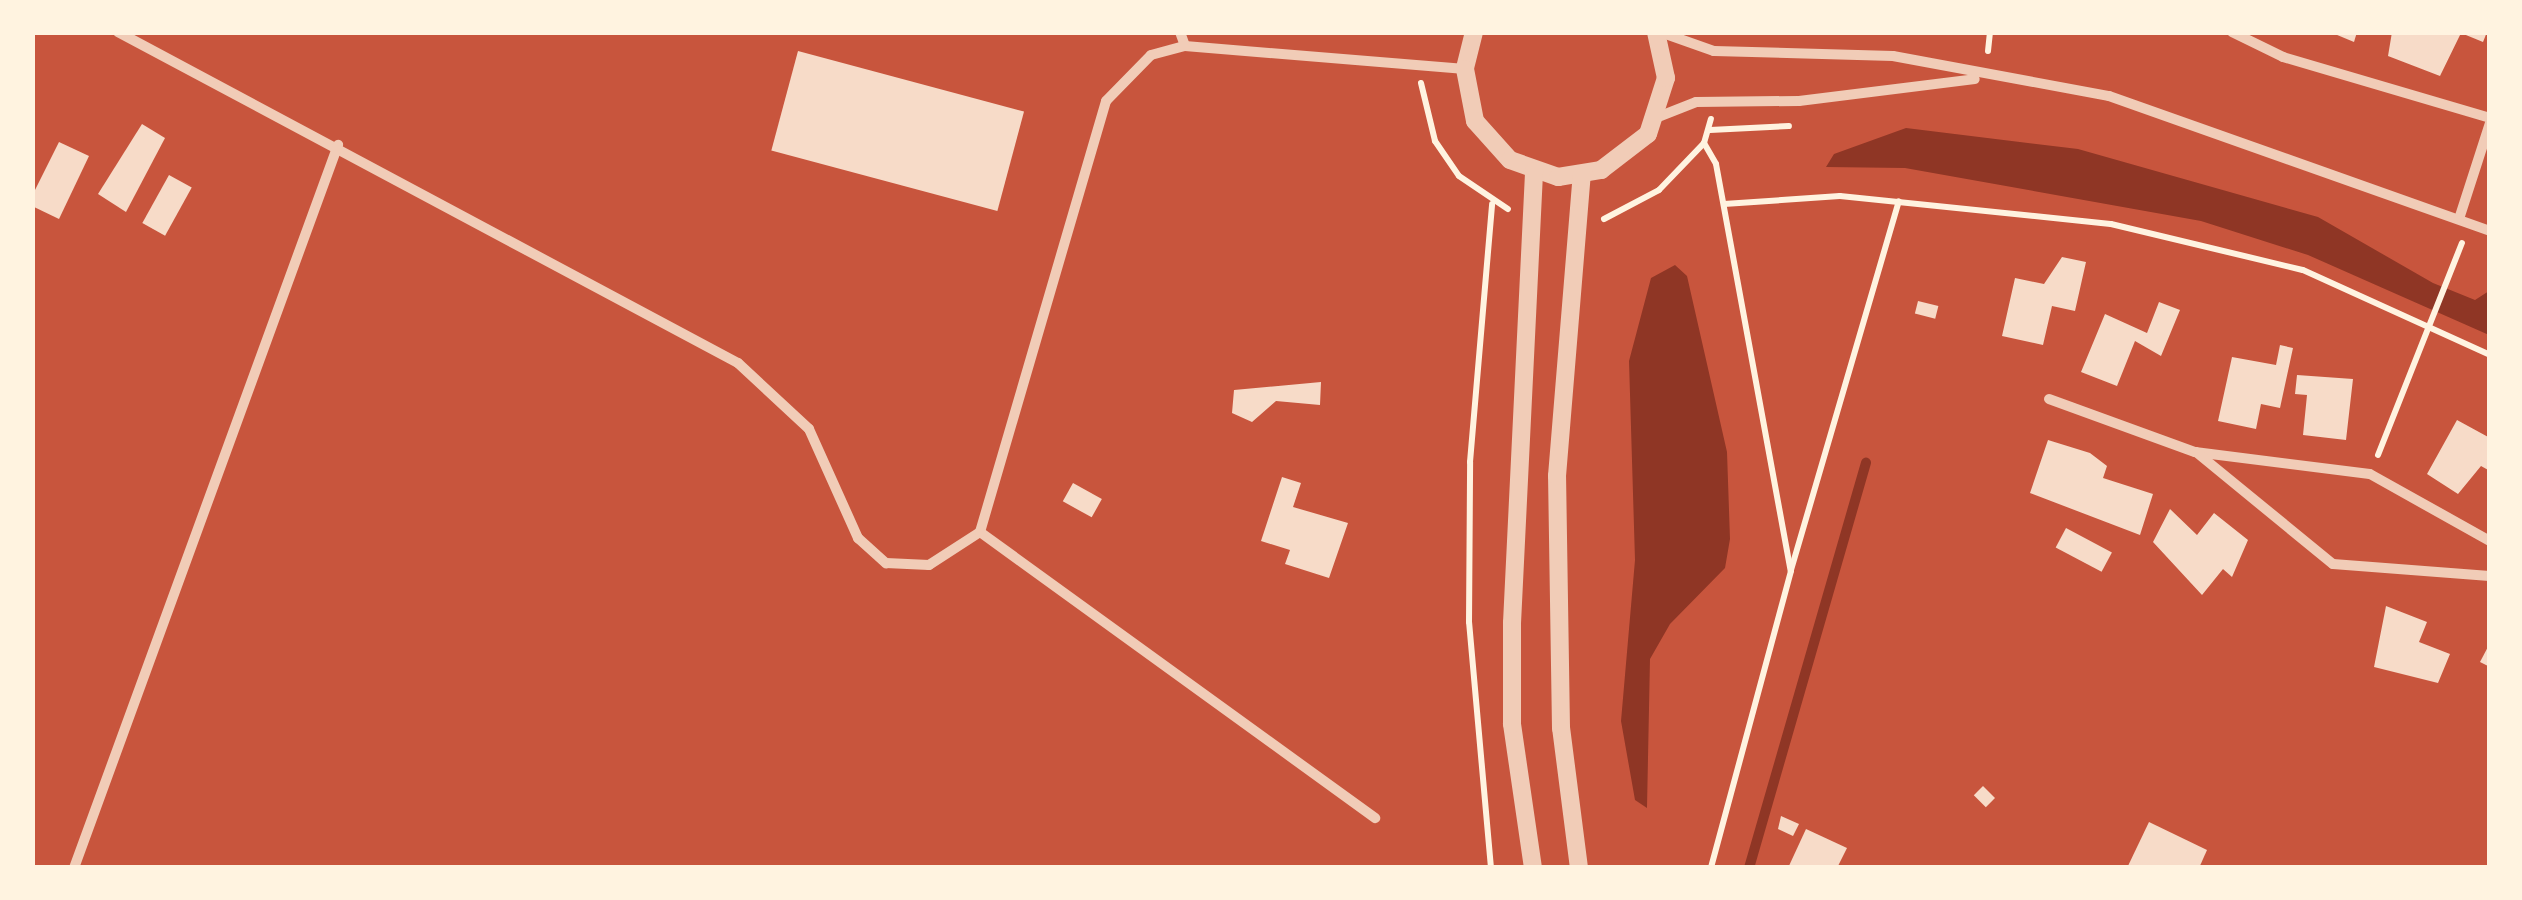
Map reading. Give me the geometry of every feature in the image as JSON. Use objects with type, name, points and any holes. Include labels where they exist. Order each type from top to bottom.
[{"type":"street","points":[[118,32],[692,333],[772,388],[823,454],[858,538],[886,563],[929,565],[980,532],[1106,101],[1151,55],[1185,46],[1464,69]]},
{"type":"street","points":[[1180,32],[1185,46]]},
{"type":"street","points":[[1474,32],[1464,69],[1474,121],[1534,172],[1582,175],[1619,162],[1658,117],[1696,102],[1799,101],[1986,77]]},
{"type":"street","points":[[1658,117],[1666,78],[1658,32],[1714,51],[1893,56],[1986,77],[2109,96],[2490,232]]},
{"type":"street","points":[[2232,32],[2283,57],[2490,121],[2459,220]]},
{"type":"street","points":[[74,868],[338,145]]},
{"type":"street","points":[[1533,868],[1512,724],[1512,623],[1534,172]]},
{"type":"street","points":[[1579,868],[1561,728],[1556,476],[1582,175]]},
{"type":"street","points":[[2049,400],[2195,452],[2370,474],[2490,541]]},
{"type":"street","points":[[2195,452],[2333,564],[2490,576]]},
{"type":"street","points":[[980,532],[1375,818]]},
{"type":"path","points":[[1704,143],[1724,204],[1791,571]]},
{"type":"path","points":[[1724,204],[1899,202],[2094,221],[2233,249],[2490,354]]},
{"type":"path","points":[[1711,868],[1791,571],[1899,202]]},
{"type":"path","points":[[1490,868],[1468,622],[1470,462],[1492,204]]},
{"type":"path","points":[[2370,474],[2456,260]]},
{"type":"shaded area","points":[[1906,128],[2078,149],[2318,217],[2433,283],[2475,300],[2489,291],[2489,335],[2308,255],[2201,221],[1905,168],[1826,167],[1834,154]]},
{"type":"shaded area","points":[[1675,265],[1687,276],[1727,452],[1730,539],[1725,568],[1670,624],[1650,659],[1647,808],[1635,800],[1621,721],[1635,560],[1629,361],[1651,278]]},
{"type":"building","points":[[2330,32],[2357,32],[2354,42]]},
{"type":"building","points":[[2392,32],[2487,32],[2483,42],[2461,33],[2440,76],[2388,56]]},
{"type":"building","points":[[798,51],[1024,112],[997,211],[771,150]]},
{"type":"building","points":[[142,124],[165,138],[126,212],[98,194]]},
{"type":"building","points":[[59,142],[89,156],[59,219],[32,206],[32,196]]},
{"type":"building","points":[[169,175],[192,188],[165,236],[142,223]]},
{"type":"building","points":[[2062,257],[2086,262],[2075,311],[2052,306],[2043,345],[2002,336],[2015,278],[2044,284]]},
{"type":"building","points":[[1918,301],[1938,306],[1935,319],[1915,314]]},
{"type":"building","points":[[2159,302],[2180,310],[2161,356],[2135,341],[2117,386],[2081,372],[2105,314],[2147,333]]},
{"type":"building","points":[[2280,345],[2293,348],[2280,408],[2261,404],[2256,429],[2218,421],[2232,357],[2276,365]]},
{"type":"building","points":[[2297,375],[2353,379],[2346,440],[2303,435],[2307,395],[2295,394]]},
{"type":"building","points":[[1321,382],[1320,405],[1276,401],[1252,422],[1232,413],[1234,390]]},
{"type":"building","points":[[2457,420],[2490,438],[2490,471],[2481,466],[2458,494],[2427,474]]},
{"type":"building","points":[[2048,440],[2090,453],[2107,466],[2103,478],[2153,494],[2140,535],[2030,493]]},
{"type":"building","points":[[1282,477],[1301,483],[1293,507],[1348,523],[1329,578],[1285,564],[1290,550],[1261,541]]},
{"type":"building","points":[[1073,483],[1102,499],[1092,517],[1063,501]]},
{"type":"building","points":[[2170,509],[2197,535],[2214,513],[2248,540],[2232,577],[2223,569],[2202,595],[2153,542]]},
{"type":"building","points":[[2066,528],[2112,552],[2102,572],[2056,547]]},
{"type":"building","points":[[2386,606],[2427,622],[2419,642],[2450,654],[2438,683],[2374,667]]},
{"type":"building","points":[[2490,643],[2490,667],[2480,662]]},
{"type":"building","points":[[1983,786],[1995,798],[1986,807],[1974,795]]},
{"type":"building","points":[[1781,816],[1799,824],[1793,836],[1778,829]]},
{"type":"building","points":[[2149,822],[2207,850],[2199,868],[2127,868]]},
{"type":"building","points":[[1806,829],[1847,848],[1837,868],[1788,868]]},
{"type":"waterway","points":[[1749,868],[1866,463]]}]
